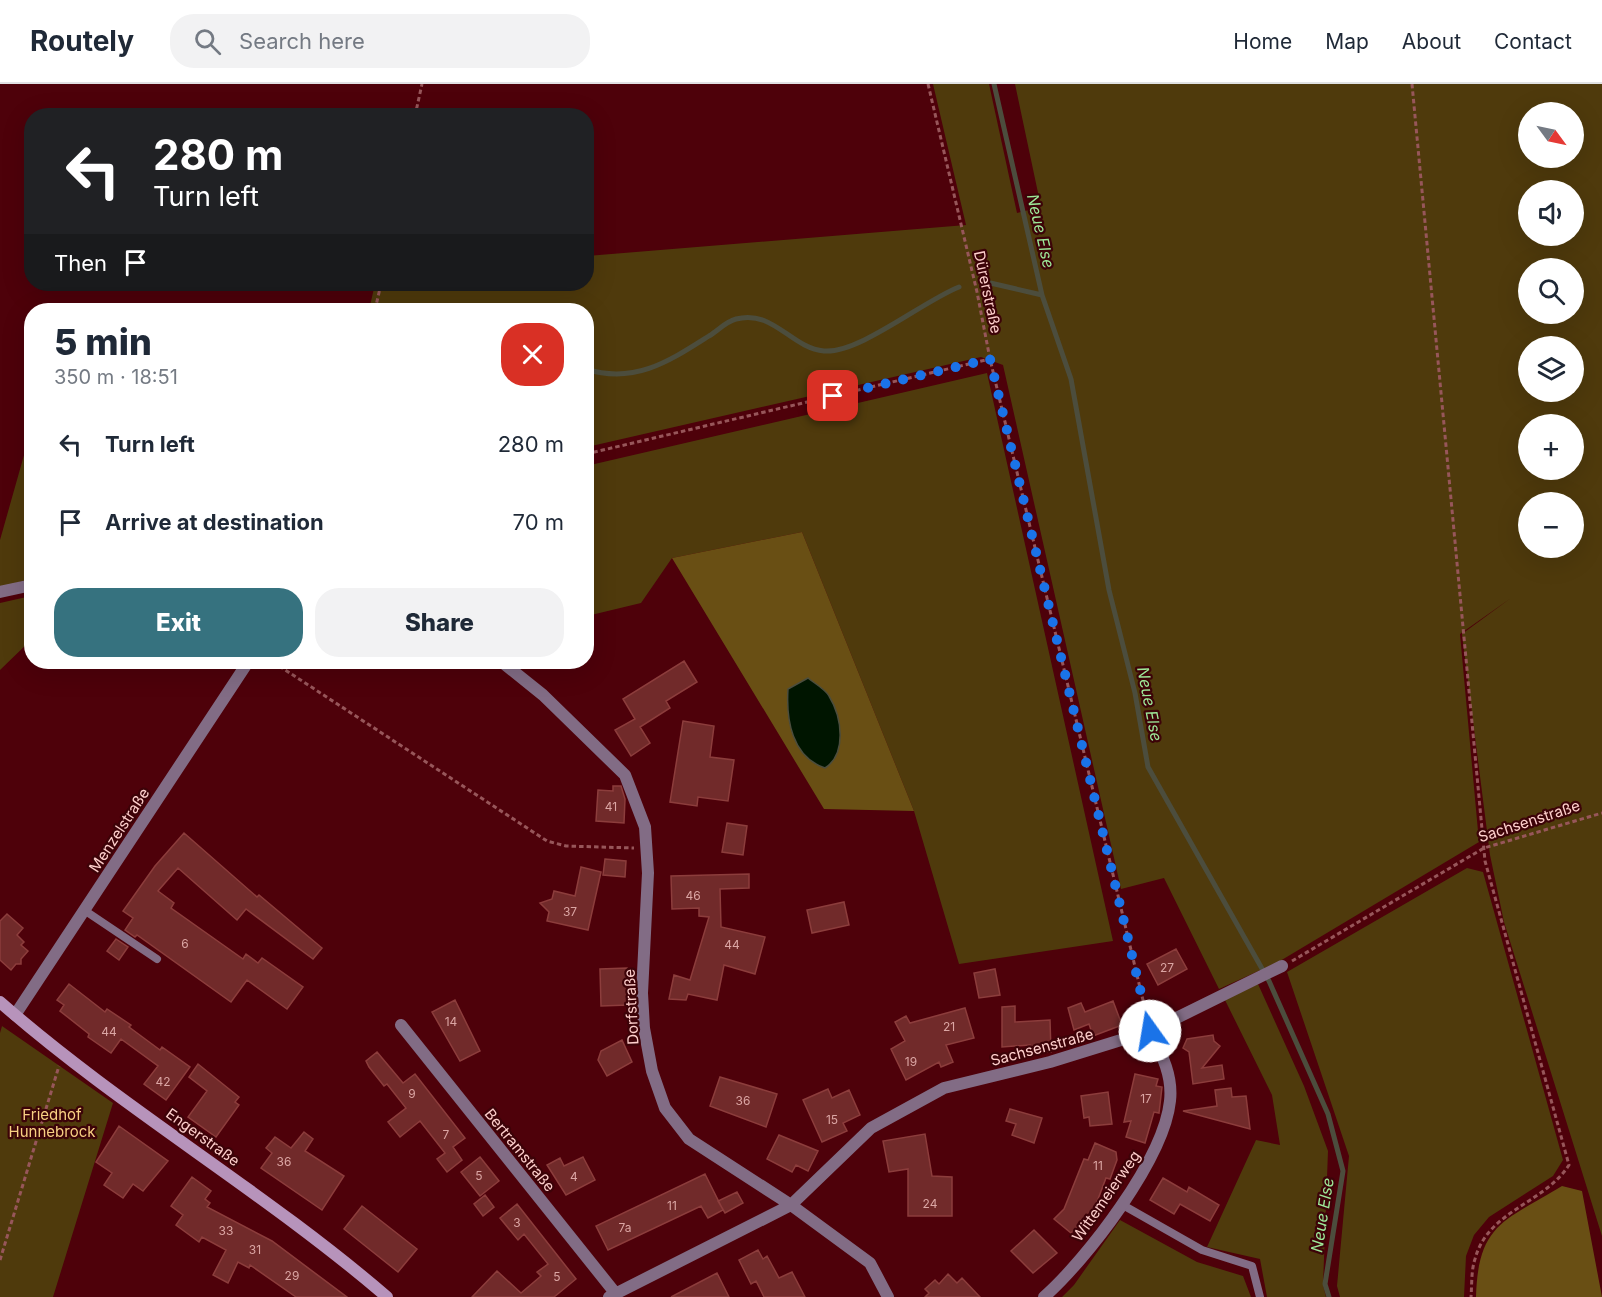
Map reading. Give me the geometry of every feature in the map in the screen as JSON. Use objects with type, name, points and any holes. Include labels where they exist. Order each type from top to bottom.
[{"type":"main road","name":"Engerstraße","points":[[0,1002],[63,1053],[339,1256],[387,1297]]},
{"type":"street","points":[[0,592],[24,587]]},
{"type":"street","name":"Menzelstraße","points":[[15,1016],[243,669]]},
{"type":"street","name":"Dorfstraße","points":[[511,669],[543,695],[625,775],[645,827],[647,848],[642,993],[644,1028],[652,1071],[665,1108],[689,1139],[791,1205],[870,1263],[888,1297]]},
{"type":"street","name":"Sachsenstraße","points":[[612,1295],[791,1205],[870,1128],[944,1088],[1050,1062],[1150,1031],[1282,966]]},
{"type":"street","name":"Bertramstraße","points":[[401,1025],[612,1295]]},
{"type":"street","name":"Wittemeierweg","points":[[1044,1297],[1088,1249],[1121,1204],[1157,1146],[1170,1101],[1168,1070],[1150,1031]]},
{"type":"lane","points":[[84,910],[157,959]]},
{"type":"lane","points":[[1121,1204],[1202,1250],[1252,1266],[1260,1297]]},
{"type":"path","points":[[417,108],[422,84]]},
{"type":"path","name":"Dürerstraße","points":[[928,84],[977,292],[990,359],[1150,1031]]},
{"type":"path","points":[[1412,84],[1484,848],[1488,873],[1569,1165],[1560,1179],[1497,1221],[1484,1237],[1474,1260],[1471,1297]]},
{"type":"path","points":[[594,452],[990,359]]},
{"type":"path","points":[[284,669],[548,841],[566,846],[647,848]]},
{"type":"path","name":"Sachsenstraße","points":[[1282,966],[1484,848],[1602,813]]},
{"type":"path","points":[[0,1260],[63,1053]]},
{"type":"green space","points":[[933,84],[989,84],[1017,213],[1041,207],[1015,84],[1602,84],[1602,1236],[1504,922],[1490,855],[1462,634],[1511,598],[1460,634],[1479,842],[1280,961],[1219,989],[1164,878],[1121,889],[1003,365],[981,357],[594,445],[594,303],[371,303],[373,291],[594,291],[594,255],[966,225]]},
{"type":"green space","points":[[987,373],[1113,941],[959,964],[914,811],[802,532],[672,558],[641,603],[594,614],[594,464]]},
{"type":"green space","points":[[24,455],[24,581],[0,587],[0,540]]},
{"type":"green space","points":[[24,598],[24,647],[0,670],[0,603]]},
{"type":"green space","points":[[1467,868],[1483,872],[1563,1160],[1553,1176],[1489,1217],[1474,1235],[1466,1256],[1464,1297],[1340,1297],[1337,1286],[1349,1156],[1287,972]]},
{"type":"green space","points":[[1258,984],[1304,1086],[1328,1151],[1323,1285],[1326,1297],[1267,1297],[1260,1259],[1207,1247],[1256,1140],[1280,1145],[1272,1095],[1225,1000]]},
{"type":"green space","name":"Friedhof Hunnebrock","points":[[2,1026],[113,1103],[53,1297],[0,1297],[0,1033]]},
{"type":"green space","points":[[1120,1220],[1197,1262],[1243,1276],[1251,1297],[1062,1297],[1074,1285]]},
{"type":"shaded area","points":[[802,532],[914,811],[824,809],[672,558]]},
{"type":"shaded area","points":[[808,678],[829,696],[839,724],[837,754],[825,768],[814,763],[805,755],[793,736],[790,725],[788,689]]},
{"type":"shaded area","points":[[1562,1186],[1582,1191],[1602,1297],[1476,1297],[1482,1253],[1498,1227],[1510,1217]]},
{"type":"building","points":[[684,661],[697,682],[666,701],[670,708],[640,727],[650,743],[631,756],[615,730],[635,719],[623,699]]},
{"type":"building","points":[[683,721],[714,726],[710,757],[734,760],[728,801],[698,797],[697,806],[670,802]]},
{"type":"building","points":[[613,786],[621,786],[625,799],[624,823],[596,821],[598,790],[613,791]]},
{"type":"building","points":[[727,823],[747,826],[743,855],[722,852]]},
{"type":"building","points":[[184,833],[257,897],[259,895],[322,948],[313,959],[246,909],[237,920],[178,868],[158,891],[174,903],[171,908],[243,959],[246,954],[258,963],[262,958],[303,987],[287,1009],[247,980],[231,1002],[137,935],[135,937],[125,930],[133,918],[123,911],[155,866]]},
{"type":"building","points":[[605,859],[626,861],[625,877],[603,875]]},
{"type":"building","points":[[581,867],[601,872],[588,930],[547,921],[549,912],[540,903],[552,899],[554,891],[575,896]]},
{"type":"building","points":[[749,874],[749,888],[720,889],[721,927],[765,937],[755,974],[724,965],[717,1000],[688,994],[686,1000],[669,999],[674,975],[690,980],[709,917],[699,916],[699,908],[672,909],[671,876]]},
{"type":"building","points":[[844,902],[849,925],[812,933],[807,910]]},
{"type":"building","points":[[7,914],[23,928],[17,935],[24,942],[21,945],[28,951],[21,959],[21,964],[16,964],[11,970],[0,960],[0,921]]},
{"type":"building","points":[[116,939],[128,947],[119,960],[107,951]]},
{"type":"building","points":[[1176,949],[1187,969],[1158,985],[1147,964]]},
{"type":"building","points":[[627,968],[628,1005],[601,1006],[600,969]]},
{"type":"building","points":[[995,969],[1000,995],[979,998],[974,973]]},
{"type":"building","points":[[69,984],[105,1012],[107,1009],[131,1025],[129,1027],[160,1050],[162,1047],[190,1067],[166,1100],[144,1084],[158,1066],[121,1039],[111,1053],[88,1037],[89,1034],[60,1011],[64,1005],[57,1000]]},
{"type":"building","points":[[455,1000],[480,1051],[460,1061],[432,1012]]},
{"type":"building","points":[[1113,1001],[1122,1025],[1093,1036],[1089,1024],[1074,1030],[1068,1008],[1081,1003],[1085,1012]]},
{"type":"building","points":[[1015,1006],[1015,1022],[1050,1020],[1051,1052],[1030,1053],[1030,1045],[1002,1047],[1002,1007]]},
{"type":"building","points":[[965,1008],[974,1038],[946,1045],[953,1062],[941,1067],[939,1062],[906,1080],[891,1049],[905,1041],[895,1022],[906,1016],[910,1023]]},
{"type":"building","points":[[1213,1035],[1214,1041],[1220,1046],[1202,1068],[1222,1065],[1224,1079],[1193,1084],[1189,1052],[1183,1048],[1187,1039]]},
{"type":"building","points":[[622,1040],[632,1062],[607,1076],[598,1060],[601,1051]]},
{"type":"building","points":[[377,1052],[403,1083],[415,1074],[465,1138],[453,1147],[462,1160],[447,1172],[437,1159],[445,1153],[420,1121],[400,1137],[388,1122],[406,1108],[387,1084],[384,1086],[369,1067],[366,1061]]},
{"type":"building","points":[[198,1064],[239,1097],[235,1102],[239,1105],[216,1137],[188,1117],[207,1091],[189,1077]]},
{"type":"building","points":[[1135,1074],[1158,1079],[1156,1086],[1162,1087],[1159,1113],[1154,1112],[1145,1143],[1126,1137],[1131,1121],[1124,1122]]},
{"type":"building","points":[[720,1077],[777,1094],[766,1127],[710,1106]]},
{"type":"building","points":[[1231,1088],[1232,1097],[1246,1096],[1250,1129],[1183,1111],[1217,1106],[1215,1090]]},
{"type":"building","points":[[828,1089],[832,1098],[849,1090],[860,1115],[843,1123],[847,1131],[822,1142],[803,1100]]},
{"type":"building","points":[[1108,1092],[1112,1124],[1090,1126],[1089,1117],[1084,1118],[1081,1096]]},
{"type":"building","points":[[1010,1109],[1042,1118],[1034,1143],[1012,1135],[1016,1124],[1006,1121]]},
{"type":"building","points":[[119,1126],[168,1161],[143,1191],[133,1184],[123,1198],[104,1185],[112,1173],[96,1162]]},
{"type":"building","points":[[304,1132],[313,1139],[305,1151],[344,1176],[322,1210],[261,1168],[272,1153],[266,1148],[275,1137],[291,1148]]},
{"type":"building","points":[[925,1134],[932,1176],[952,1177],[952,1216],[908,1216],[908,1169],[889,1172],[883,1141]]},
{"type":"building","points":[[779,1135],[818,1151],[808,1171],[796,1165],[792,1172],[767,1159]]},
{"type":"building","points":[[1095,1143],[1116,1152],[1117,1160],[1110,1179],[1106,1178],[1095,1207],[1071,1233],[1054,1219],[1064,1209],[1084,1159],[1088,1160]]},
{"type":"building","points":[[480,1157],[499,1181],[480,1196],[461,1172]]},
{"type":"building","points":[[583,1157],[595,1180],[566,1195],[547,1165],[560,1158],[564,1166]]},
{"type":"building","points":[[705,1174],[723,1210],[708,1218],[701,1206],[608,1250],[596,1226]]},
{"type":"building","points":[[192,1177],[211,1191],[205,1199],[210,1203],[207,1207],[272,1241],[347,1297],[296,1297],[250,1265],[249,1268],[238,1262],[228,1283],[213,1275],[226,1250],[202,1237],[199,1242],[176,1225],[183,1215],[171,1206]]},
{"type":"building","points":[[1163,1178],[1187,1192],[1189,1187],[1219,1205],[1210,1221],[1180,1204],[1174,1214],[1150,1200]]},
{"type":"building","points":[[737,1192],[743,1203],[725,1213],[718,1201]]},
{"type":"building","points":[[485,1195],[494,1207],[483,1216],[474,1204]]},
{"type":"building","points":[[517,1204],[576,1279],[554,1297],[472,1297],[497,1271],[521,1293],[541,1276],[537,1272],[548,1264],[524,1234],[518,1240],[500,1218]]},
{"type":"building","points":[[362,1206],[417,1249],[398,1272],[344,1229]]},
{"type":"building","points":[[1034,1230],[1057,1253],[1033,1273],[1011,1251]]},
{"type":"building","points":[[758,1250],[763,1259],[767,1256],[779,1278],[792,1272],[805,1297],[764,1297],[756,1281],[751,1284],[739,1260]]},
{"type":"building","points":[[717,1273],[729,1297],[671,1297],[696,1284]]},
{"type":"building","points":[[948,1274],[957,1283],[962,1278],[980,1297],[925,1297],[929,1293],[925,1289],[935,1280],[939,1284]]},
{"type":"waterway","name":"Neue Else","points":[[994,84],[1042,295],[1071,379],[1109,590],[1135,693],[1148,767],[1269,981],[1328,1114],[1343,1171],[1325,1284],[1329,1297]]},
{"type":"waterway","points":[[986,282],[1042,295]]},
{"type":"waterway","points":[[594,371],[621,374],[652,368],[681,354],[729,322],[749,317],[761,319],[812,348],[824,351],[838,350],[873,336],[959,287]]},
{"type":"route","points":[[833,396],[990,359],[1150,1031]]}]
